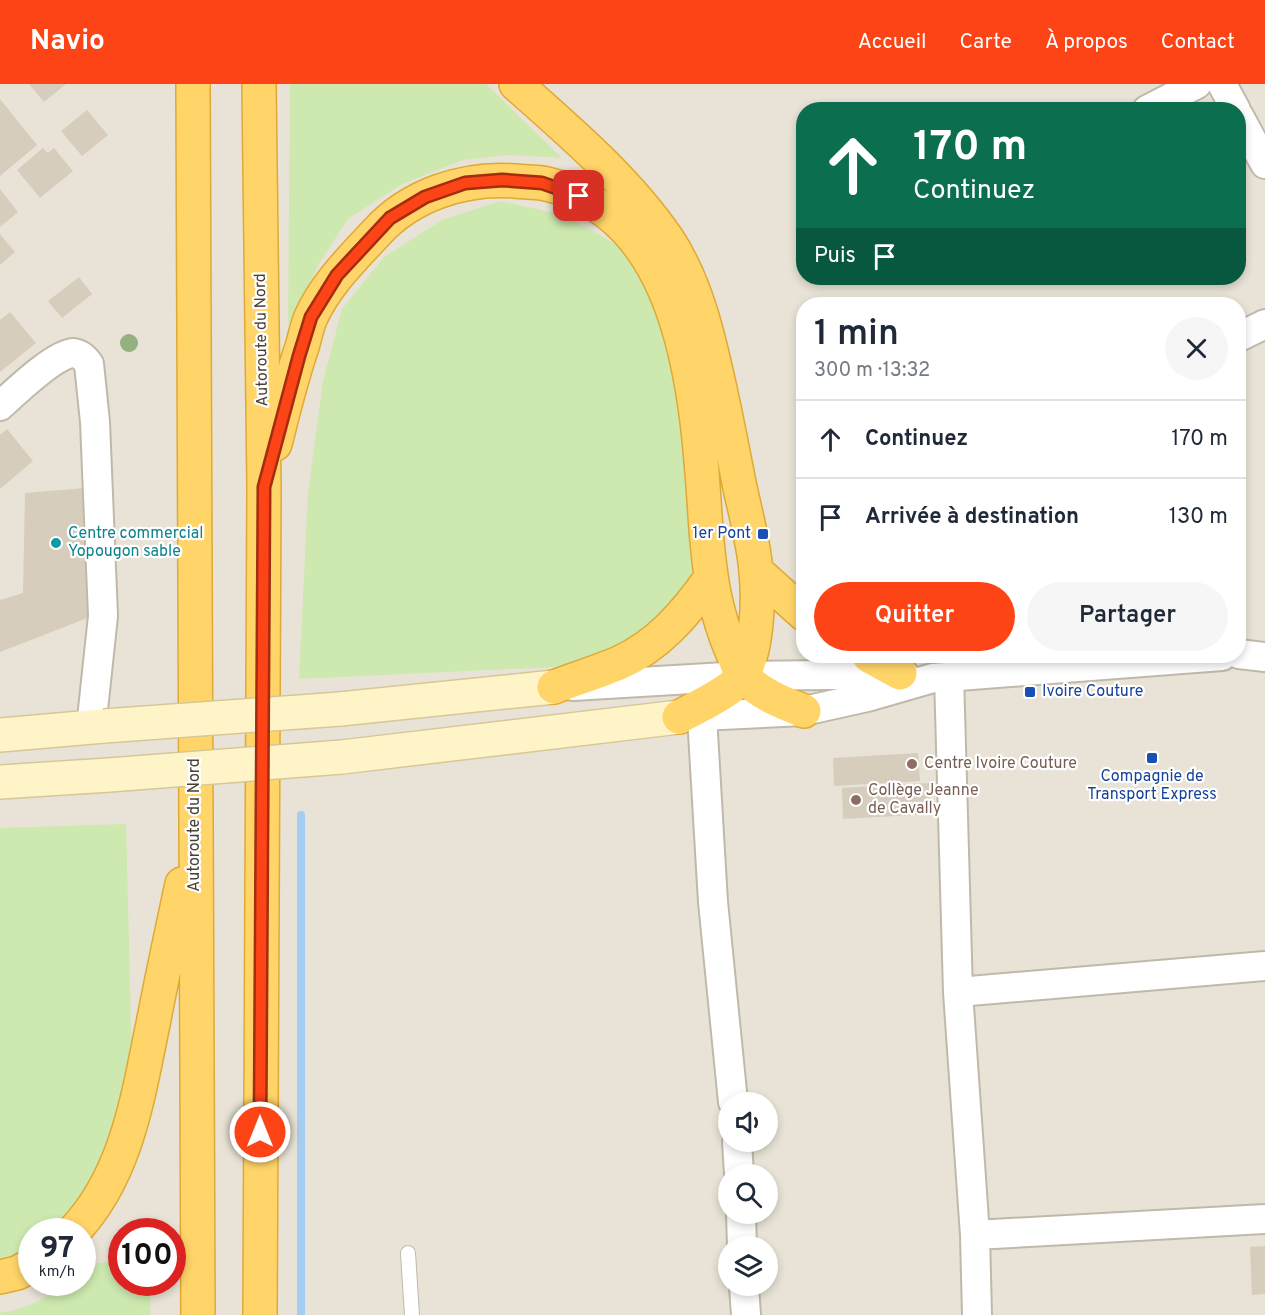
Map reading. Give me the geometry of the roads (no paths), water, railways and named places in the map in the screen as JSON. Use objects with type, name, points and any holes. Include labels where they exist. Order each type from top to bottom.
[{"type":"highway","name":"Autoroute du Nord","points":[[193,84],[198,1315]]},
{"type":"highway","name":"Autoroute du Nord","points":[[259,84],[264,487],[260,1315]]},
{"type":"highway","points":[[516,84],[600,160],[669,241],[690,283],[708,335],[734,454],[756,572],[757,620],[753,644],[742,676],[690,717]]},
{"type":"highway","points":[[264,487],[311,317],[337,275],[390,218],[425,197],[465,183],[502,180],[542,183],[579,196],[609,215],[638,244],[660,279],[680,328],[691,375],[702,461],[710,579],[718,617],[742,676],[779,702],[804,711]]},
{"type":"highway","points":[[756,572],[796,607]]},
{"type":"highway","points":[[554,687],[621,662],[662,636],[691,607],[710,579]]},
{"type":"highway","points":[[882,663],[900,673]]},
{"type":"highway","points":[[86,1218],[104,1189],[127,1140],[195,830]]},
{"type":"highway","points":[[0,1277],[18,1272]]},
{"type":"main road","points":[[0,735],[340,709],[554,687]]},
{"type":"main road","points":[[0,782],[342,757],[690,717]]},
{"type":"street","points":[[1162,102],[1197,84]]},
{"type":"street","points":[[1222,84],[1232,102]]},
{"type":"street","points":[[1246,128],[1265,162]]},
{"type":"street","points":[[1246,334],[1265,324]]},
{"type":"street","points":[[0,406],[38,372],[68,354],[75,353],[89,364],[95,422],[103,616],[97,727]]},
{"type":"street","points":[[1246,655],[1265,657]]},
{"type":"street","points":[[554,687],[742,676],[900,673],[941,677],[1128,663]]},
{"type":"street","points":[[732,1092],[711,880],[690,717],[804,711],[941,677]]},
{"type":"street","points":[[941,677],[958,992],[975,1235],[977,1315]]},
{"type":"street","points":[[958,992],[1265,966]]},
{"type":"street","points":[[975,1235],[1265,1219]]},
{"type":"street","points":[[745,1296],[746,1315]]},
{"type":"lane","points":[[408,1253],[412,1315]]},
{"type":"waterway","points":[[301,815],[301,1315]]},
{"type":"place","name":"1er Pont","points":[[763,534]]},
{"type":"place","name":"Centre commercial Yopougon sable","points":[[56,543]]},
{"type":"place","name":"Ivoire Couture","points":[[1030,692]]},
{"type":"place","name":"Compagnie de Transport Express","points":[[1152,758]]},
{"type":"place","name":"Centre Ivoire Couture","points":[[912,764]]},
{"type":"place","name":"Collège Jeanne de Cavally","points":[[856,800]]}]
